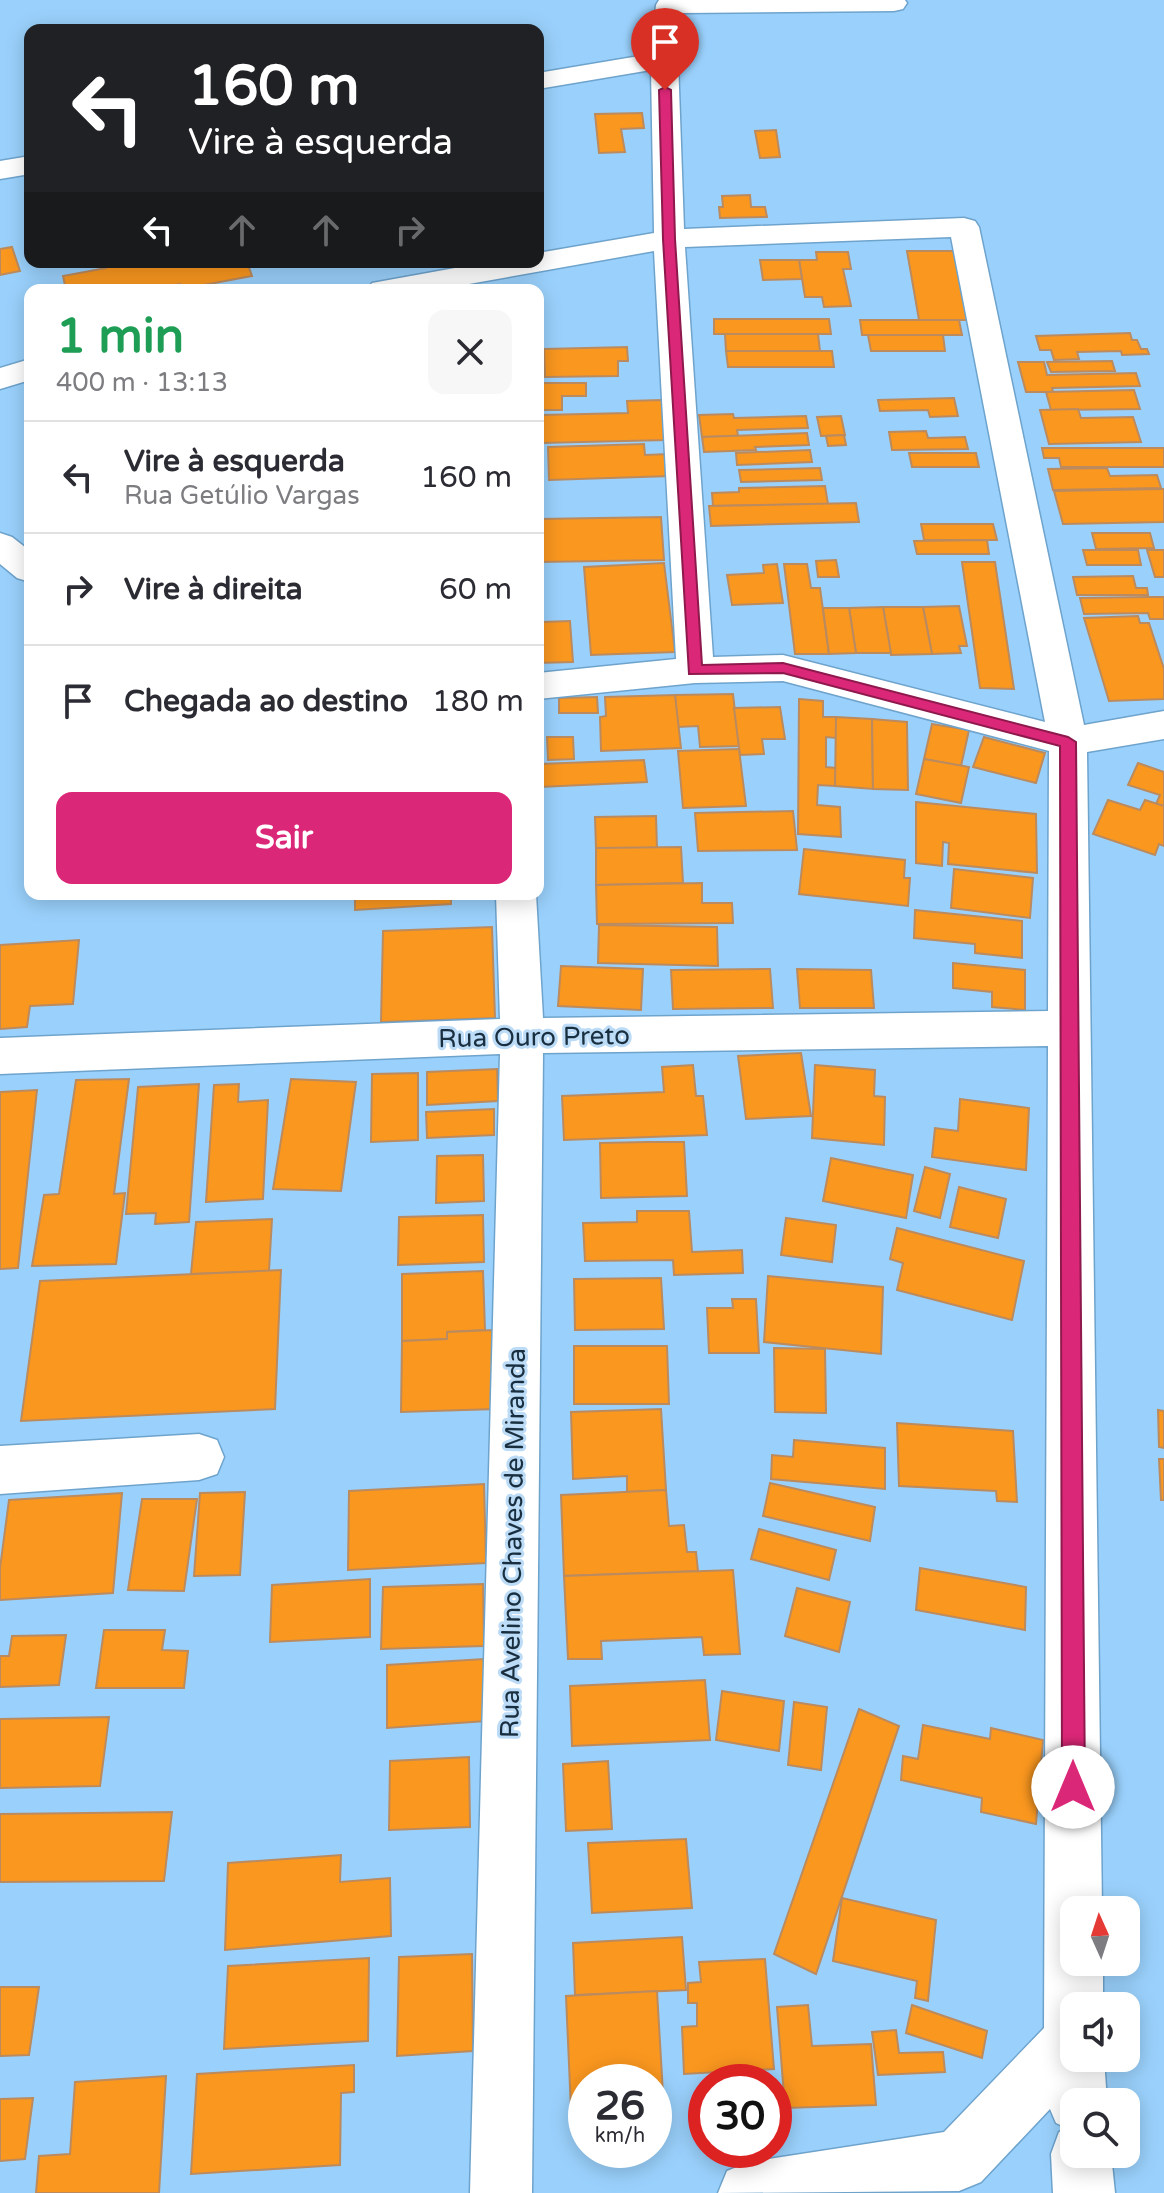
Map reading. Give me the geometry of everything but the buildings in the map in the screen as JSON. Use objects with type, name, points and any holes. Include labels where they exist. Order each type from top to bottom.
[{"type":"street","points":[[695,670],[669,239],[664,60],[669,5],[894,3]]},
{"type":"street","points":[[544,80],[664,60]]},
{"type":"street","points":[[0,170],[24,166]]},
{"type":"street","points":[[544,261],[669,239],[964,227],[1068,742],[1073,1992]]},
{"type":"street","points":[[417,284],[506,268]]},
{"type":"street","points":[[0,379],[24,371]]},
{"type":"street","points":[[0,545],[24,565]]},
{"type":"street","points":[[544,685],[695,670],[783,668],[1068,742],[1164,725]]},
{"type":"street","name":"Rua Avelino Chaves de Miranda","points":[[501,2193],[522,1036],[516,900]]},
{"type":"street","name":"Rua Ouro Preto","points":[[0,1056],[522,1036],[1067,1028]]},
{"type":"street","points":[[0,1470],[199,1457]]},
{"type":"street","points":[[749,2193],[959,2160],[1060,2055]]},
{"type":"street","points":[[1082,2168],[1084,2193]]},
{"type":"route","points":[[665,90],[669,239],[695,670],[783,668],[1068,742],[1073,1787]]}]
